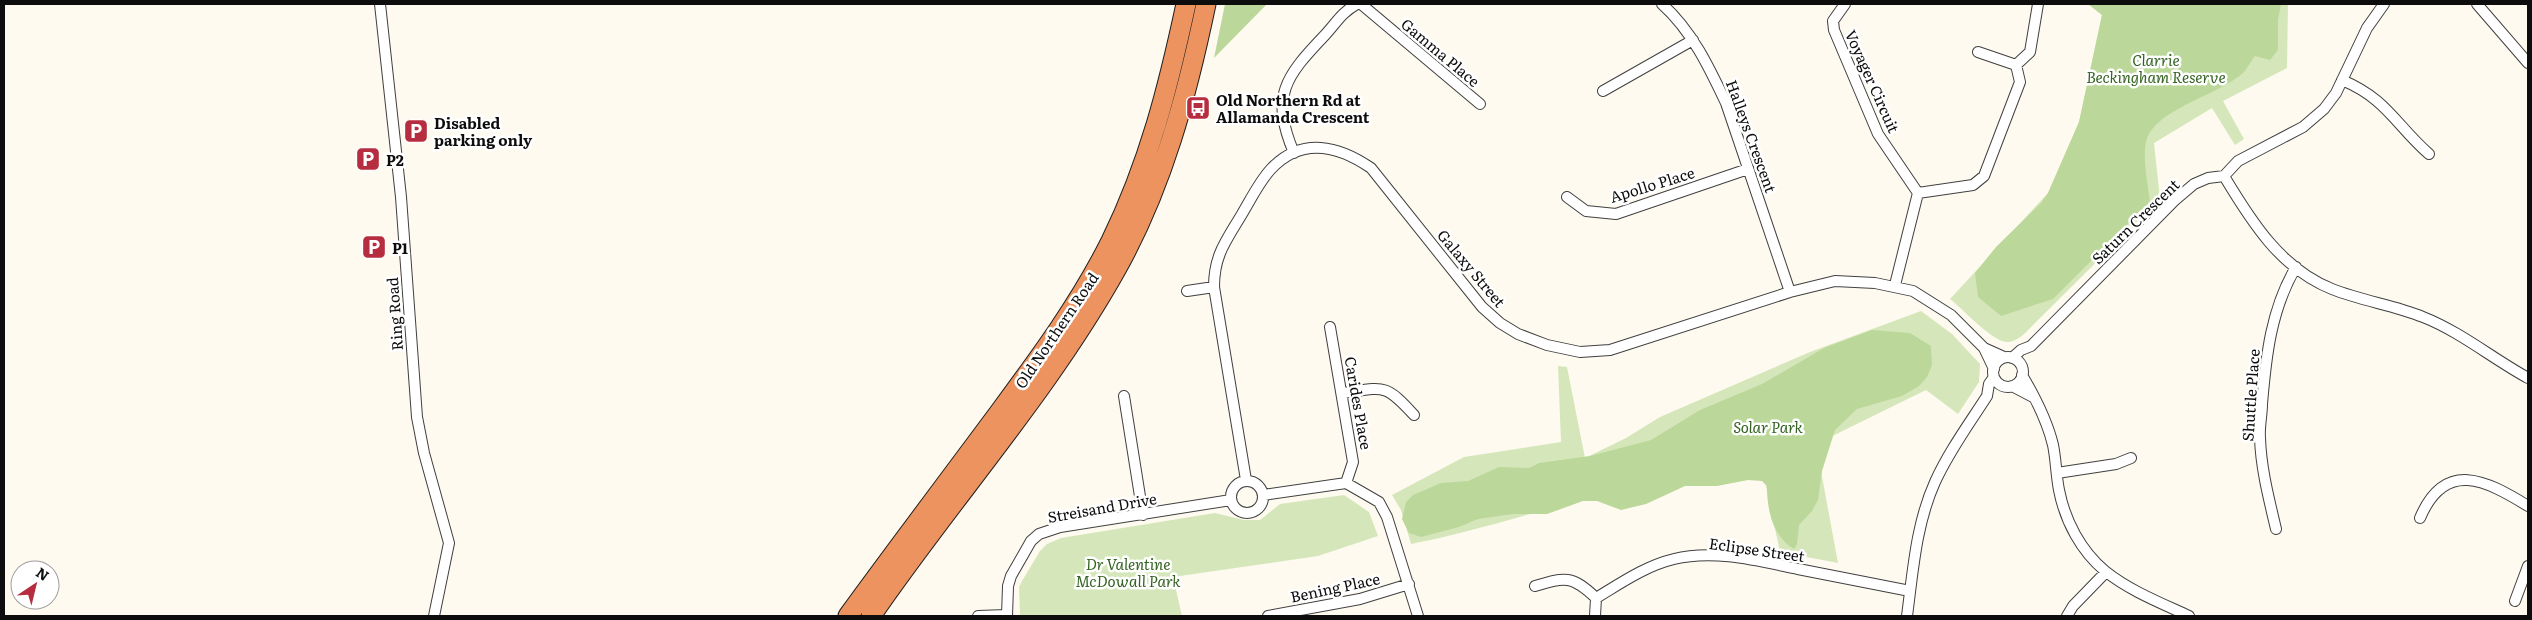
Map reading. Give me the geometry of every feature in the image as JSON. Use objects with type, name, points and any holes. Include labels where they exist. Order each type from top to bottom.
[{"type":"highway","name":"Old Northern Road","points":[[848,616],[1057,333],[1096,270],[1125,211],[1155,132],[1166,94],[1186,4]]},
{"type":"highway","name":"Old Northern Road","points":[[871,616],[1078,335],[1118,267],[1150,200],[1173,140],[1187,89],[1206,4]]},
{"type":"street","name":"Ring Road","points":[[380,4],[401,197],[417,417],[424,453],[449,543],[434,616]]},
{"type":"street","name":"Gamma Place","points":[[1359,4],[1480,104]]},
{"type":"street","points":[[1294,153],[1286,132],[1281,107],[1285,86],[1296,67],[1338,22],[1343,12],[1359,4]]},
{"type":"street","name":"Halleys Crescent","points":[[1662,4],[1694,40],[1726,103],[1790,292]]},
{"type":"street","name":"Voyager Circuit","points":[[1845,4],[1833,21],[1834,30],[1878,134],[1918,193]]},
{"type":"street","points":[[2016,65],[2030,52],[2038,4]]},
{"type":"street","points":[[2384,4],[2367,28],[2336,93],[2324,109],[2303,127],[2238,161],[2224,176],[2258,231],[2296,268],[2332,289],[2422,316],[2528,378]]},
{"type":"street","points":[[2477,4],[2528,63]]},
{"type":"street","points":[[1603,91],[1694,40]]},
{"type":"street","points":[[1978,52],[2016,65]]},
{"type":"street","points":[[1895,286],[1918,193],[1973,185],[1984,176],[2020,82],[2016,65]]},
{"type":"street","points":[[2342,80],[2360,87],[2388,109],[2429,154]]},
{"type":"street","name":"Galaxy Street","points":[[1246,480],[1214,287],[1216,260],[1228,236],[1262,181],[1279,162],[1294,153],[1315,148],[1339,150],[1350,154],[1371,168],[1482,307],[1518,334],[1546,345],[1580,352],[1610,350],[1790,292],[1835,280],[1895,286],[1914,291],[1951,315],[1984,348],[2008,358]]},
{"type":"street","name":"Apollo Place","points":[[1567,197],[1586,211],[1616,214],[1748,169]]},
{"type":"street","name":"Saturn Crescent","points":[[2008,358],[2031,346],[2174,201],[2194,184],[2208,178],[2224,176]]},
{"type":"street","name":"Shuttle Place","points":[[2276,529],[2263,468],[2260,438],[2261,419],[2270,335],[2277,309],[2296,268]]},
{"type":"street","points":[[1187,291],[1214,287]]},
{"type":"street","name":"Carides Place","points":[[1330,327],[1353,462],[1346,483]]},
{"type":"street","name":"Saturn Crescent","points":[[2022,370],[2031,346]]},
{"type":"street","name":"Galaxy Street","points":[[1984,348],[1994,373]]},
{"type":"street","points":[[1907,616],[1915,550],[1935,483],[1946,460],[1987,396],[1989,384],[1998,362],[2008,358],[2022,370],[2033,397],[2042,412],[2050,436],[2066,514],[2079,542],[2106,572],[2147,596],[2190,616]]},
{"type":"street","points":[[1987,396],[2019,382],[2022,370]]},
{"type":"street","points":[[1994,373],[2008,386],[2033,397]]},
{"type":"street","points":[[1342,393],[1384,389],[1395,393],[1414,415]]},
{"type":"street","points":[[1124,396],[1143,515]]},
{"type":"street","points":[[2057,473],[2116,464],[2131,458]]},
{"type":"street","points":[[2420,518],[2434,492],[2457,480],[2473,479],[2488,483],[2528,506]]},
{"type":"street","points":[[1246,480],[1259,486],[1263,495],[1260,507],[1250,513],[1238,510],[1231,500],[1234,487],[1246,480]]},
{"type":"street","points":[[1263,495],[1346,483],[1383,507],[1418,616]]},
{"type":"street","name":"Streisand Drive","points":[[1007,616],[1008,586],[1011,576],[1031,541],[1039,534],[1060,527],[1231,500]]},
{"type":"street","name":"Eclipse Street","points":[[1596,598],[1649,567],[1675,558],[1702,556],[1729,557],[1763,562],[1910,591]]},
{"type":"street","points":[[2515,601],[2528,566]]},
{"type":"street","points":[[2067,616],[2106,572]]},
{"type":"street","points":[[1535,586],[1568,578],[1577,582],[1596,598],[1595,616]]},
{"type":"street","name":"Bening Place","points":[[1268,616],[1360,599],[1408,584]]},
{"type":"street","points":[[978,616],[1007,616]]},
{"type":"green space","points":[[1225,4],[1267,4],[1214,58]]},
{"type":"green space","name":"Clarrie Beckingham Reserve","points":[[2088,4],[2288,4],[2287,68],[2223,101],[2244,139],[2235,145],[2212,108],[2154,143],[2160,199],[2023,335],[2013,341],[2003,341],[1987,332],[1950,299],[2048,193],[2079,122],[2102,15]]},
{"type":"green space","name":"Clarrie Beckingham Reserve","points":[[2088,4],[2281,4],[2278,20],[2278,50],[2270,60],[2255,56],[2244,72],[2234,80],[2180,108],[2157,124],[2146,140],[2145,148],[2145,167],[2150,202],[2053,299],[2001,316],[1978,297],[1975,273],[1996,247],[2041,203],[2048,193],[2079,122],[2102,15]]},
{"type":"green space","name":"Solar Park","points":[[1921,311],[1952,334],[1980,364],[1979,382],[1958,414],[1926,390],[1816,444],[1838,563],[1780,552],[1764,477],[1695,478],[1650,484],[1411,544],[1401,510],[1392,495],[1464,457],[1561,442],[1558,366],[1567,367],[1585,458],[1626,438],[1660,417],[1810,352]]},
{"type":"green space","name":"Solar Park","points":[[1872,330],[1910,333],[1931,346],[1932,365],[1927,377],[1919,386],[1902,396],[1857,409],[1835,430],[1822,471],[1818,500],[1812,511],[1799,525],[1797,544],[1794,549],[1780,537],[1772,521],[1768,504],[1767,486],[1762,481],[1748,480],[1717,486],[1685,486],[1646,504],[1621,510],[1597,501],[1583,501],[1547,514],[1513,514],[1478,519],[1459,527],[1421,537],[1409,533],[1402,519],[1406,502],[1413,495],[1441,483],[1468,481],[1499,467],[1529,468],[1539,463],[1590,456],[1651,440],[1700,410],[1762,384],[1824,348]]},
{"type":"green space","name":"Dr Valentine McDowall Park","points":[[1344,495],[1369,512],[1378,536],[1318,556],[1173,577],[1182,616],[1020,616],[1019,587],[1022,581],[1040,551],[1047,544],[1061,538],[1215,513],[1244,520],[1260,520],[1280,504]]},
{"type":"place","name":"Old Northern Rd at Allamanda Crescent","points":[[1198,108]]},
{"type":"place","name":"Disabled parking only","points":[[416,131]]},
{"type":"place","name":"P2","points":[[368,159]]},
{"type":"place","name":"P1","points":[[374,247]]}]
